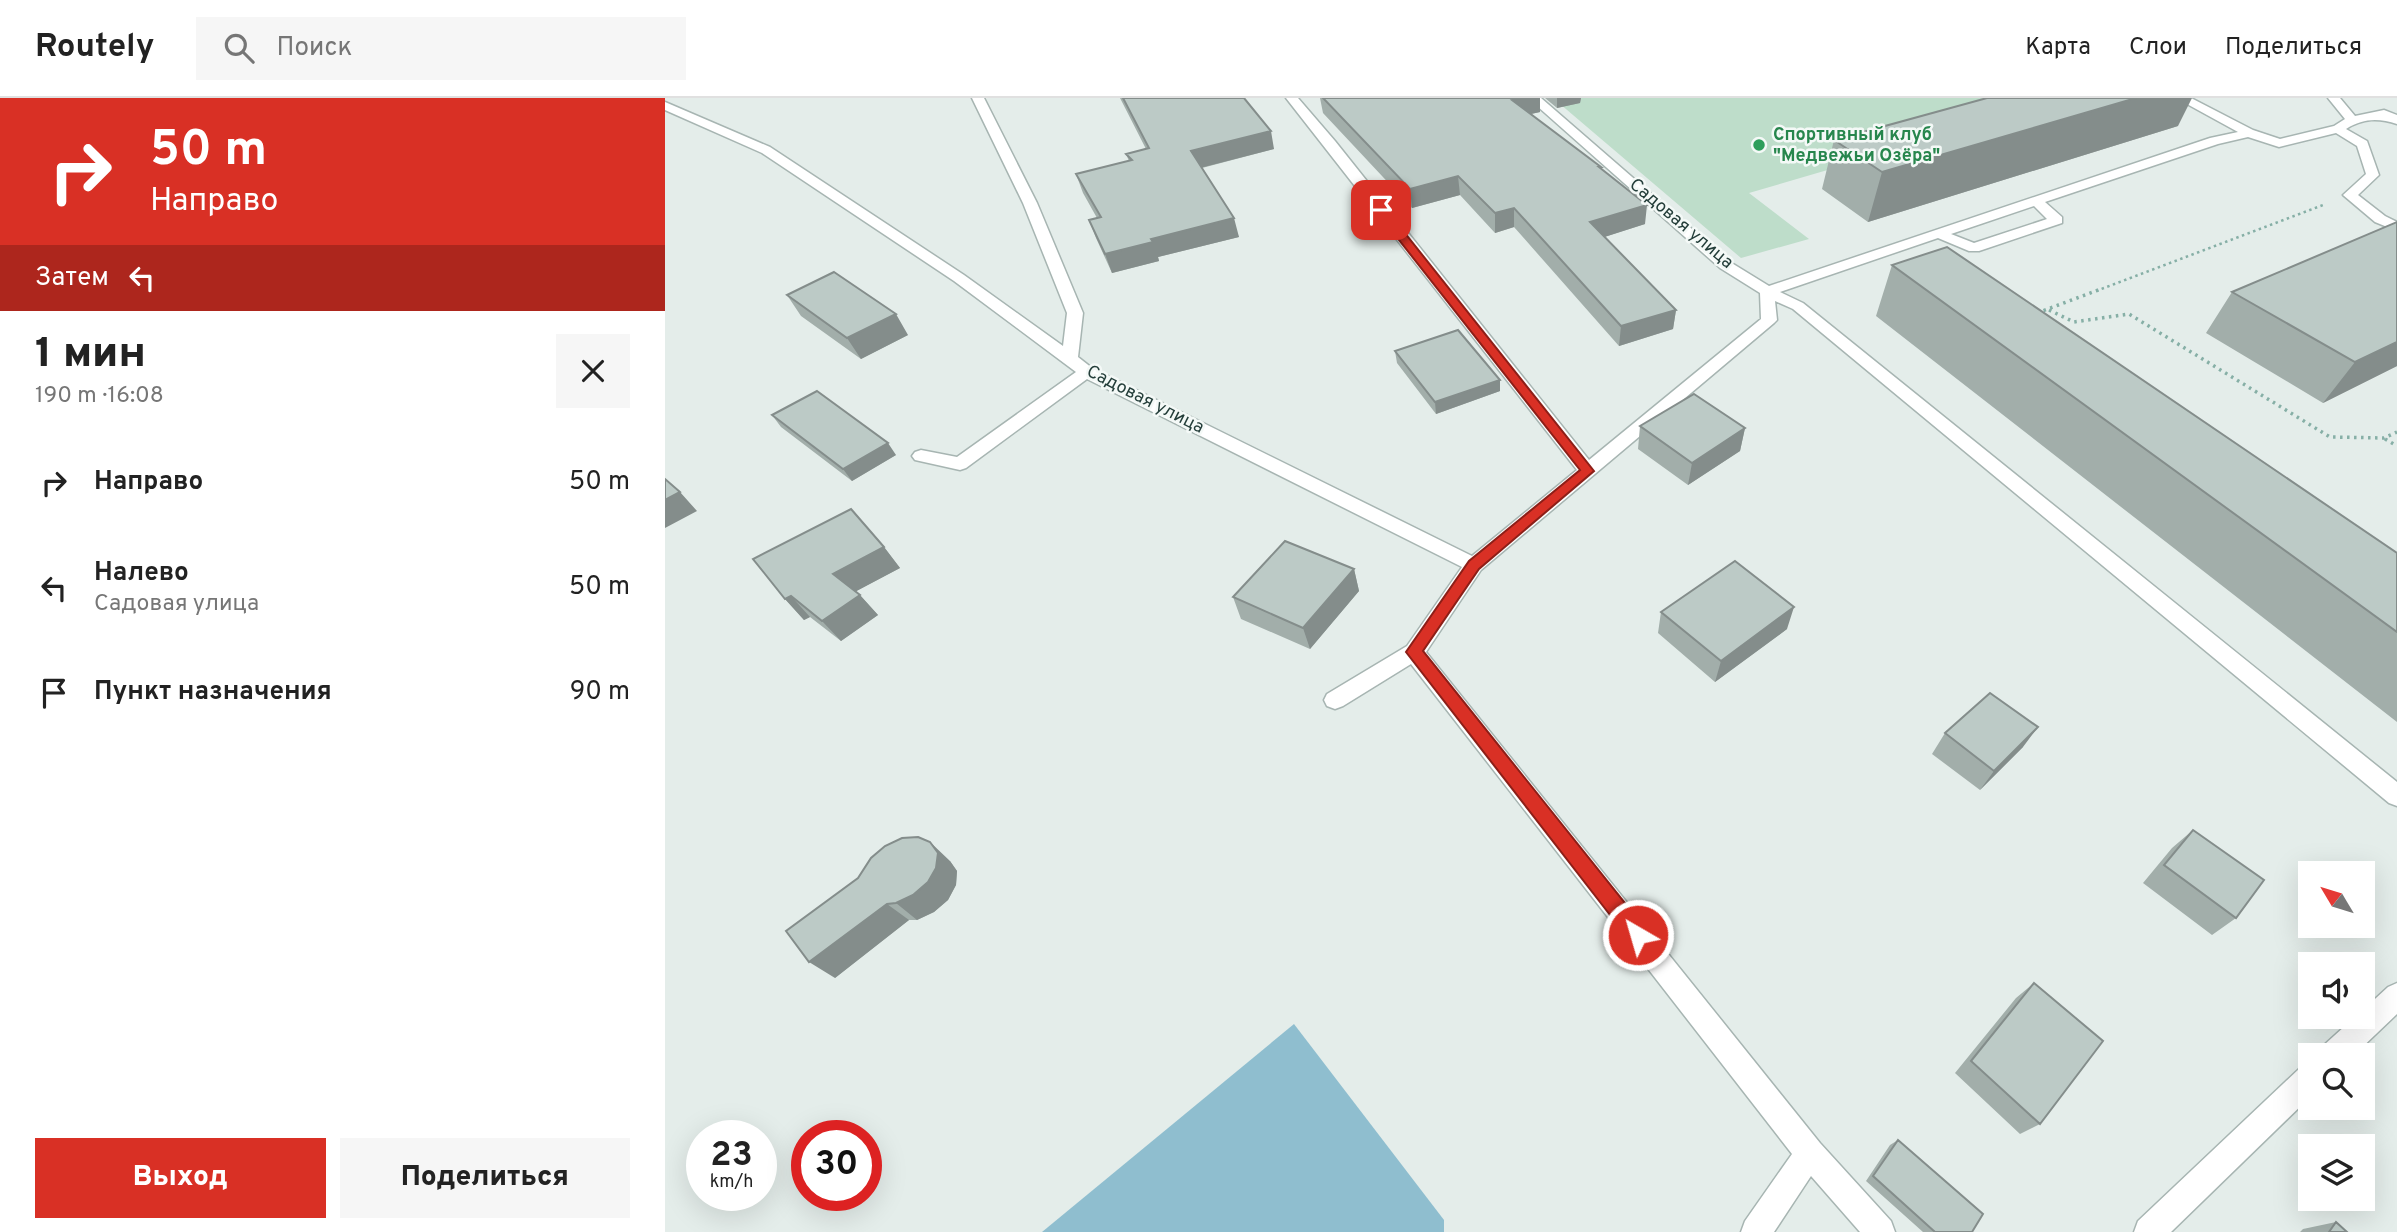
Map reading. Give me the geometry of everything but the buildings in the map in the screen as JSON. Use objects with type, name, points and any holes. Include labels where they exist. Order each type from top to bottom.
[{"type":"street","name":"Садовая улица","points":[[978,98],[1030,203],[1075,313],[1070,358],[1086,372],[1474,565]]},
{"type":"street","points":[[1292,98],[1588,471]]},
{"type":"street","name":"Садовая улица","points":[[1534,98],[1725,265],[1767,291],[1798,306],[2397,796]]},
{"type":"street","points":[[2182,98],[2249,132],[2279,143],[2338,129],[2352,120],[2383,114],[2397,120]]},
{"type":"street","points":[[2334,98],[2352,120]]},
{"type":"street","points":[[665,106],[765,150],[959,278],[1070,358]]},
{"type":"street","points":[[2338,129],[2363,144],[2373,175],[2350,195],[2379,219],[2397,227]]},
{"type":"street","points":[[1335,700],[1414,652],[1474,565],[1769,320],[1767,291],[2249,132]]},
{"type":"street","points":[[1939,234],[1974,248],[2057,220],[2036,201]]},
{"type":"street","points":[[921,456],[960,464],[1086,372]]},
{"type":"street","points":[[1414,652],[1810,1153],[1881,1232]]},
{"type":"street","points":[[2347,1043],[2397,996]]},
{"type":"street","points":[[2149,1232],[2298,1089]]},
{"type":"street","points":[[1756,1232],[1810,1153]]},
{"type":"path","points":[[2036,314],[2350,195]]},
{"type":"path","points":[[2048,310],[2074,322],[2129,314],[2330,437],[2384,438],[2397,432]]},
{"type":"path","points":[[2384,438],[2397,446]]},
{"type":"green space","name":"Спортивный клуб \"Медвежьи Озёра\"","points":[[1553,98],[2073,98],[1749,193],[1809,239],[1741,258]]},
{"type":"water","points":[[1294,1024],[1444,1220],[1444,1232],[1042,1232]]},
{"type":"place","name":"Спортивный клуб \"Медвежьи Озёра\"","points":[[1759,145]]},
{"type":"route","points":[[1381,210],[1588,471],[1474,565],[1414,652],[1638,935]]}]
